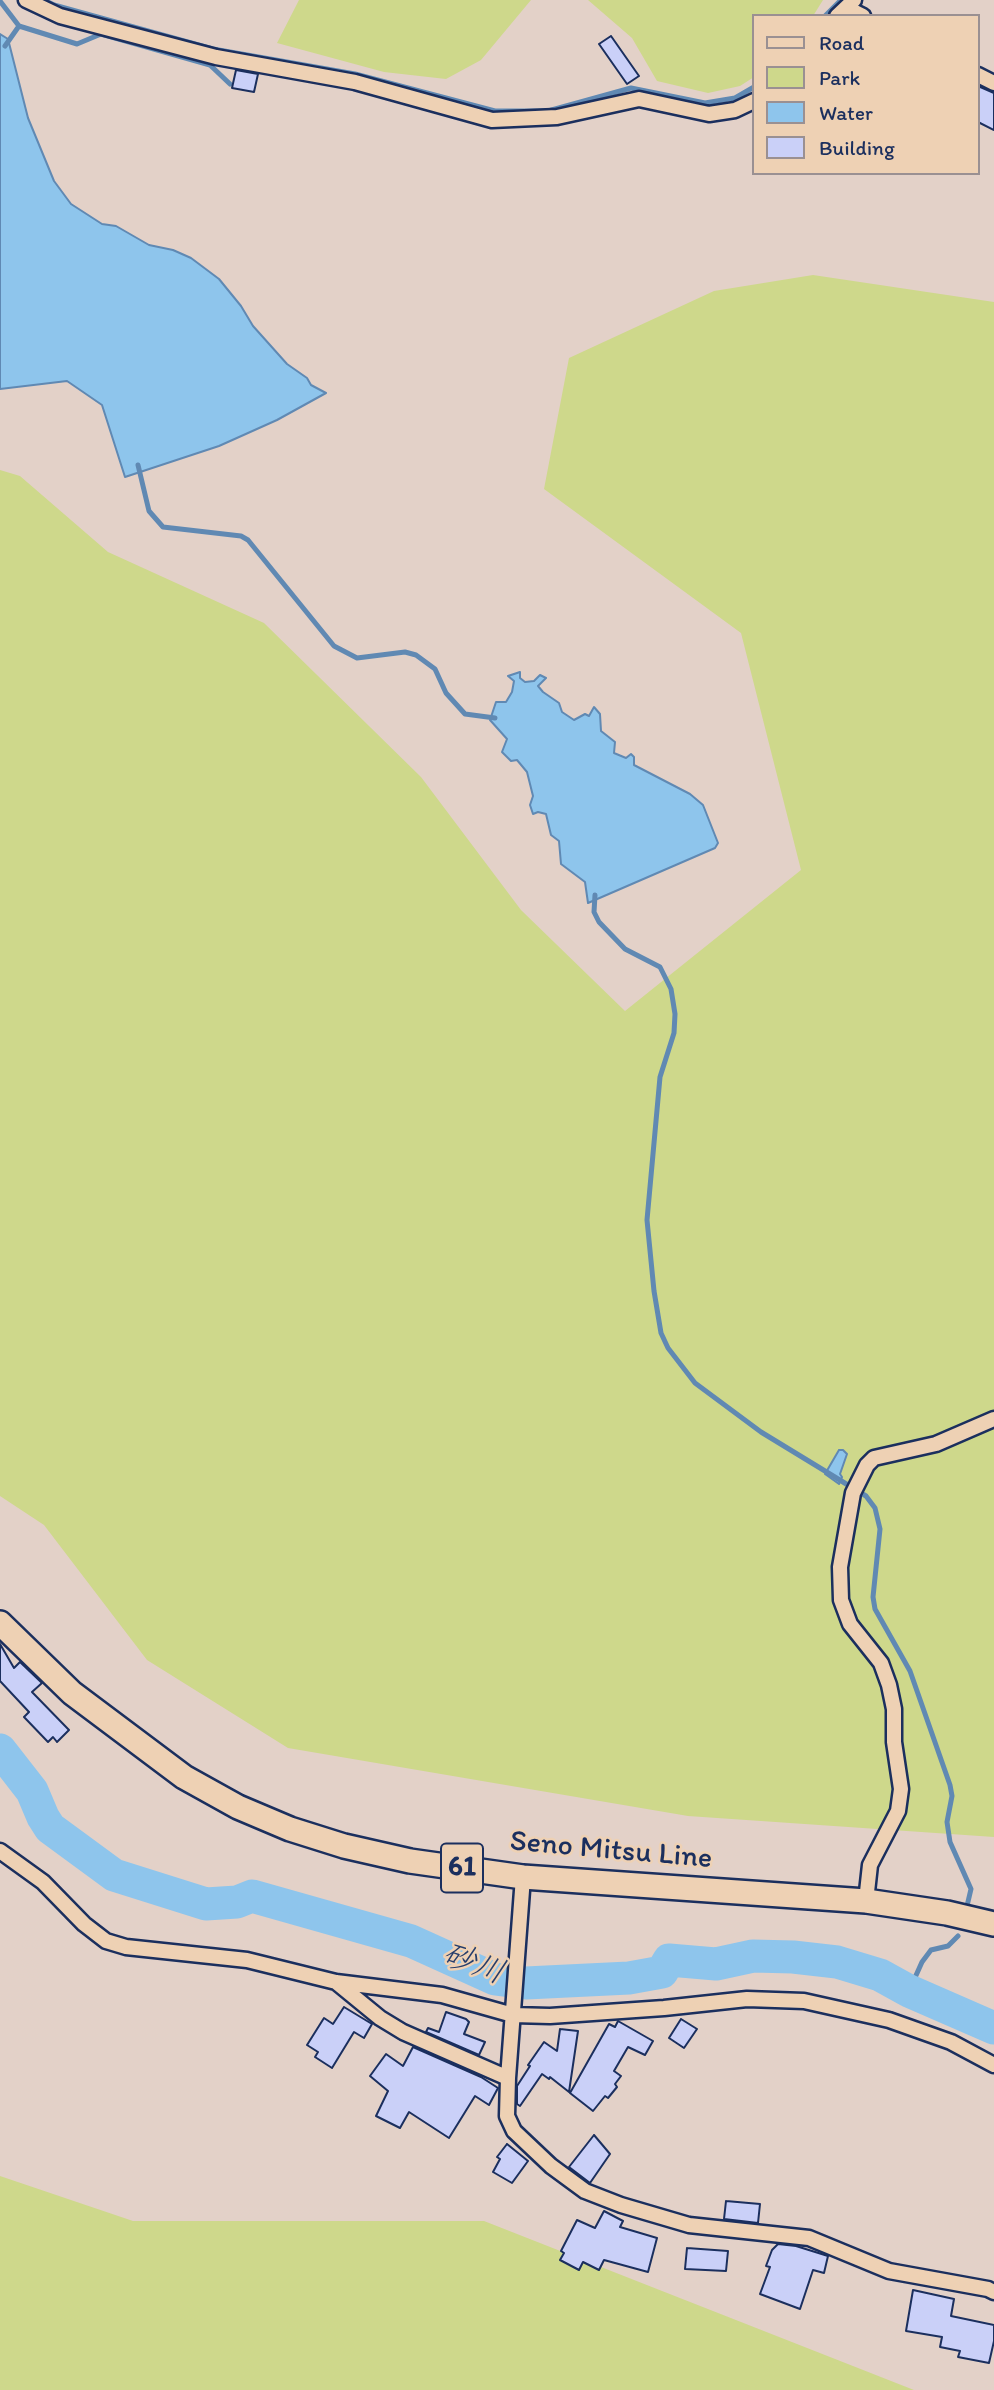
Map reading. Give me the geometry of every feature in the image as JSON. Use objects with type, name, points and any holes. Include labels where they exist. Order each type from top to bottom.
[{"type":"main road","name":"Seno Mitsu Line","points":[[0,1623],[72,1693],[184,1777],[238,1807],[290,1829],[344,1846],[410,1861],[523,1877],[866,1901],[947,1913],[994,1924]]},
{"type":"street","points":[[26,0],[60,16],[216,57],[355,82],[492,120],[557,117],[639,99],[709,114],[736,110],[752,102]]},
{"type":"street","points":[[866,1901],[870,1865],[898,1811],[901,1789],[894,1742],[894,1709],[889,1685],[881,1663],[850,1624],[841,1600],[840,1567],[854,1489],[874,1458],[936,1444],[994,1419]]},
{"type":"street","points":[[0,1852],[43,1882],[84,1924],[106,1941],[127,1947],[247,1960],[336,1982],[442,1995],[550,2016],[747,1999],[804,2001],[888,2020],[951,2042],[994,2065]]},
{"type":"street","points":[[523,1877],[507,2116],[514,2131],[551,2166],[585,2191],[688,2225],[809,2238],[889,2271],[994,2292]]},
{"type":"street","points":[[336,1982],[380,2018],[404,2032],[508,2078]]},
{"type":"green space","points":[[299,0],[531,0],[481,60],[446,79],[384,72],[277,43]]},
{"type":"green space","points":[[588,0],[823,0],[814,14],[752,14],[752,78],[740,86],[708,93],[657,81],[632,38]]},
{"type":"green space","points":[[813,275],[994,302],[994,1837],[688,1816],[288,1748],[147,1660],[44,1525],[0,1496],[0,470],[20,476],[108,552],[264,623],[421,777],[521,910],[625,1011],[801,870],[741,633],[544,489],[569,358],[714,291]]},
{"type":"green space","points":[[0,2176],[133,2221],[484,2221],[914,2390],[0,2390]]},
{"type":"water","points":[[0,34],[8,39],[28,118],[54,181],[71,204],[102,224],[116,226],[149,245],[173,250],[191,258],[219,279],[253,326],[287,364],[307,378],[311,385],[326,393],[277,420],[219,446],[125,477],[102,405],[67,381],[0,389]]},
{"type":"water","points":[[520,672],[520,678],[525,682],[534,681],[540,675],[546,678],[538,686],[559,703],[562,712],[574,720],[585,714],[589,716],[594,707],[600,714],[601,731],[615,742],[614,753],[626,758],[631,754],[634,757],[634,765],[690,794],[703,805],[718,843],[715,848],[588,903],[585,882],[561,864],[559,841],[551,835],[546,814],[533,814],[530,805],[533,796],[527,772],[517,760],[511,761],[502,752],[507,739],[490,720],[496,702],[506,702],[512,692],[514,681],[508,676]]},
{"type":"water","points":[[839,1450],[847,1454],[839,1484],[825,1474]]},
{"type":"building","points":[[611,36],[639,76],[627,84],[599,44]]},
{"type":"building","points":[[236,70],[258,74],[254,92],[232,88]]},
{"type":"building","points":[[980,87],[994,93],[994,130],[980,123]]},
{"type":"building","points":[[0,1644],[14,1668],[20,1662],[42,1683],[32,1692],[69,1730],[57,1742],[53,1737],[48,1742],[24,1717],[29,1712],[0,1681]]},
{"type":"building","points":[[344,2007],[372,2024],[364,2038],[354,2032],[332,2068],[315,2057],[318,2052],[307,2045],[324,2018],[333,2024]]},
{"type":"building","points":[[446,2012],[466,2019],[469,2022],[464,2034],[485,2042],[479,2055],[426,2032],[428,2028],[439,2032]]},
{"type":"building","points":[[681,2019],[697,2029],[684,2048],[669,2038]]},
{"type":"building","points":[[618,2021],[653,2041],[645,2055],[628,2047],[614,2071],[621,2076],[615,2084],[617,2087],[608,2098],[605,2096],[593,2111],[570,2093],[609,2024],[615,2027]]},
{"type":"building","points":[[560,2029],[578,2031],[569,2092],[542,2074],[520,2106],[517,2104],[517,2086],[544,2042],[557,2051]]},
{"type":"building","points":[[413,2047],[481,2077],[498,2088],[489,2105],[475,2096],[449,2138],[409,2112],[400,2128],[376,2116],[388,2091],[370,2076],[386,2054],[403,2066]]},
{"type":"building","points":[[594,2135],[610,2154],[590,2183],[569,2167]]},
{"type":"building","points":[[507,2144],[528,2161],[512,2183],[493,2172],[500,2159],[497,2157]]},
{"type":"building","points":[[726,2201],[760,2204],[758,2223],[724,2219]]},
{"type":"building","points":[[604,2211],[623,2221],[620,2227],[657,2238],[648,2272],[604,2260],[599,2270],[583,2262],[579,2270],[560,2260],[564,2253],[561,2251],[577,2220],[595,2228]]},
{"type":"building","points":[[778,2244],[796,2246],[828,2256],[824,2273],[813,2270],[800,2309],[760,2294],[770,2267],[766,2266],[772,2250]]},
{"type":"building","points":[[687,2248],[728,2251],[726,2271],[685,2269]]},
{"type":"building","points":[[913,2290],[954,2299],[951,2316],[994,2325],[989,2363],[958,2357],[960,2351],[940,2347],[942,2337],[906,2331]]},
{"type":"waterway","points":[[44,0],[213,49],[355,74],[495,111],[548,111],[631,88],[705,103],[735,98],[752,88]]},
{"type":"waterway","points":[[827,14],[841,0]]},
{"type":"waterway","points":[[0,1],[19,26],[77,44],[101,34],[210,65],[230,84]]},
{"type":"waterway","points":[[5,46],[19,26]]},
{"type":"waterway","points":[[138,465],[149,511],[163,527],[241,536],[248,540],[334,646],[357,658],[405,652],[416,655],[435,669],[446,693],[465,714],[495,718]]},
{"type":"waterway","points":[[595,895],[594,912],[599,922],[625,949],[660,967],[671,989],[675,1014],[674,1033],[660,1077],[647,1220],[661,1333],[668,1348],[695,1383],[761,1432],[866,1496],[875,1508],[880,1529],[873,1597],[875,1609],[910,1671],[950,1785],[952,1796],[947,1822],[950,1842],[971,1889],[967,1906]]},
{"type":"waterway","name":"砂川","points":[[0,1750],[32,1791],[50,1828],[114,1875],[206,1904],[237,1902],[252,1896],[411,1941],[495,1979],[526,1983],[629,1978],[662,1972],[669,1960],[716,1964],[753,1956],[837,1962],[880,1975],[909,1991],[994,2028]]},
{"type":"waterway","points":[[909,1991],[922,1962],[931,1950],[948,1946],[958,1936]]}]
